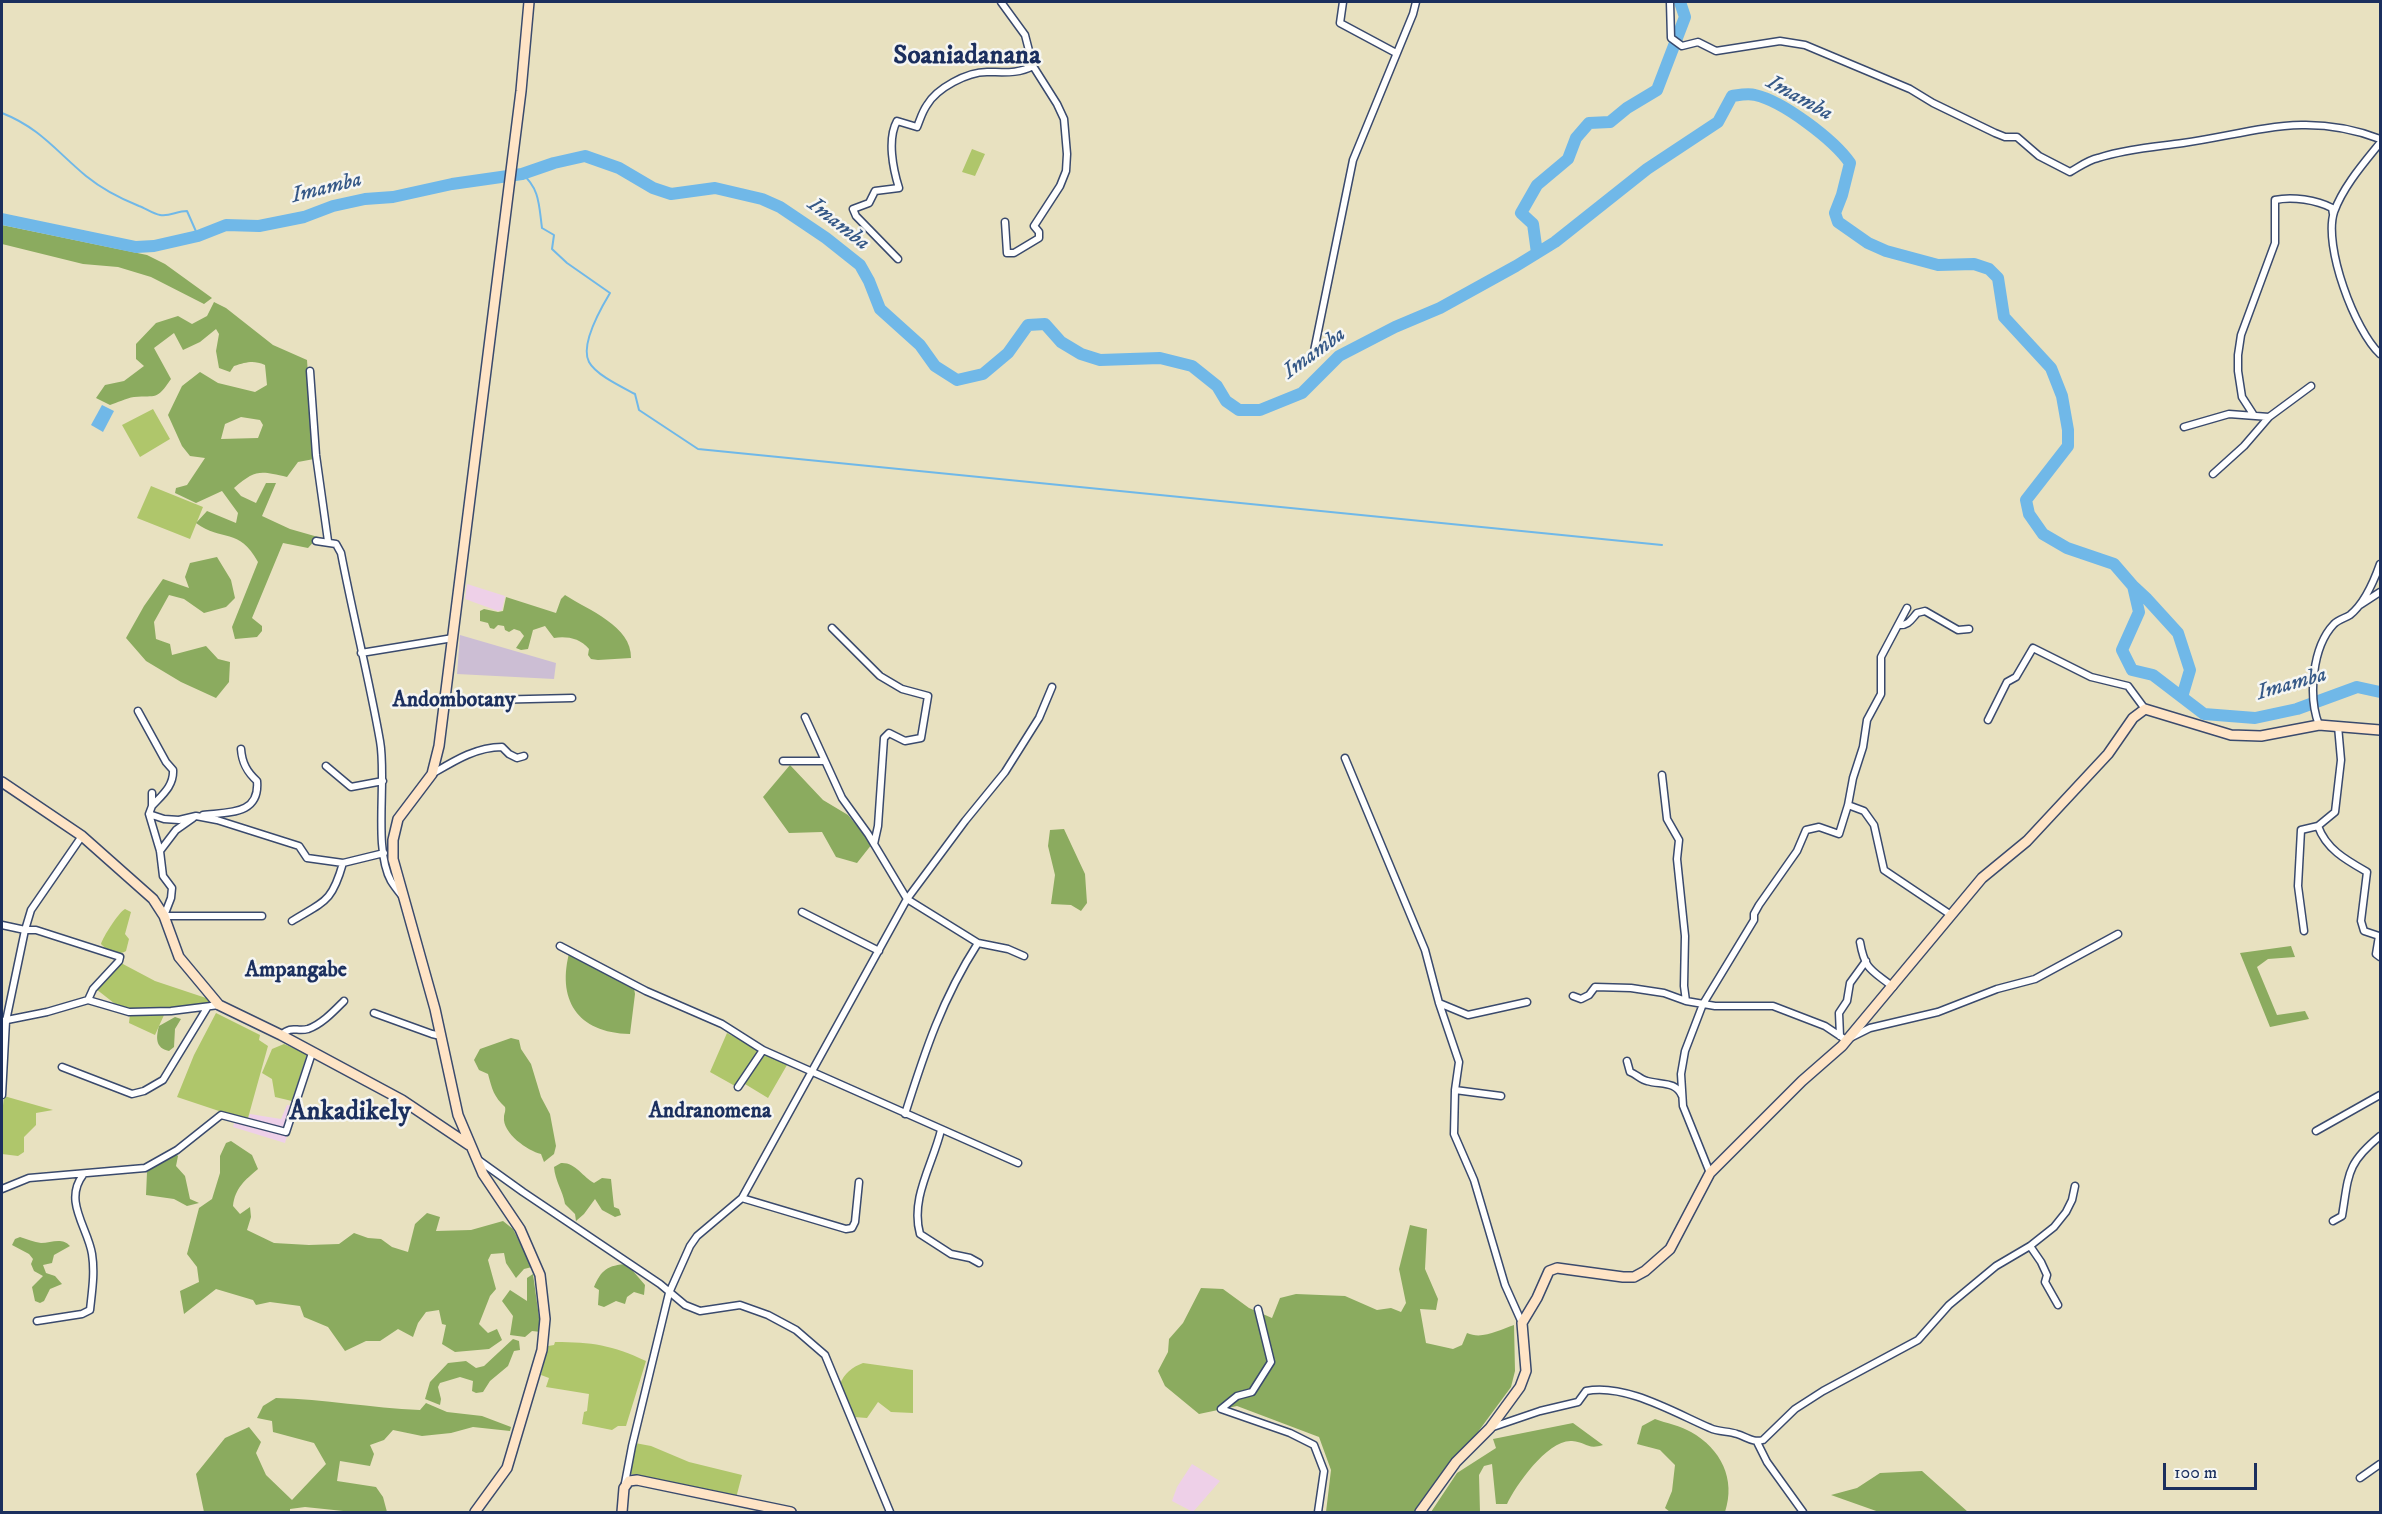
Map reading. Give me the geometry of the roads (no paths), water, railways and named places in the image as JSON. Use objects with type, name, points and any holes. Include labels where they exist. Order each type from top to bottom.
[{"type":"street","points":[[432,774],[439,746],[453,638],[511,170],[529,2]]},
{"type":"street","points":[[1001,2],[1025,35],[1033,66],[1064,119],[1068,154],[1066,171],[1060,186],[1034,226],[1039,232],[1039,238],[1014,253],[1007,253],[1005,222]]},
{"type":"street","points":[[1343,2],[1340,23],[1396,53]]},
{"type":"street","points":[[1313,356],[1353,160],[1416,2]]},
{"type":"street","points":[[1670,2],[1671,38],[1682,46],[1698,42],[1716,51],[1780,41],[1805,45],[1910,89],[1933,103],[1995,133],[2005,137],[2017,137],[2039,156],[2070,172],[2096,158],[2140,148],[2258,128],[2315,125],[2355,130],[2380,141],[2361,167],[2333,214]]},
{"type":"street","points":[[898,260],[856,216],[853,209],[869,203],[875,191],[899,188],[892,148],[897,121],[917,127],[931,99],[958,79],[984,71],[1023,71],[1033,66]]},
{"type":"street","points":[[2253,414],[2242,397],[2238,355],[2241,335],[2275,243],[2276,200],[2290,198],[2324,204],[2332,208],[2332,234],[2339,278],[2351,308],[2380,354]]},
{"type":"street","points":[[310,371],[316,455],[328,541]]},
{"type":"street","points":[[2213,474],[2244,446],[2269,417],[2311,386]]},
{"type":"street","points":[[2184,427],[2229,414],[2269,417]]},
{"type":"street","points":[[316,541],[336,544],[341,553],[381,743],[384,854],[390,880],[405,901]]},
{"type":"street","points":[[2319,725],[2313,710],[2313,669],[2326,636],[2335,624],[2350,615],[2359,605],[2380,564]]},
{"type":"street","points":[[2359,605],[2380,592]]},
{"type":"street","points":[[1710,1173],[1683,1107],[1681,1074],[1685,1051],[1703,1004],[1754,920],[1754,914],[1759,905],[1797,851],[1806,830],[1819,827],[1839,834],[1863,747],[1867,720],[1881,694],[1881,657],[1907,608]]},
{"type":"street","points":[[1898,625],[1904,626],[1917,613],[1925,611],[1958,630],[1969,629]]},
{"type":"street","points":[[832,628],[880,676],[903,689],[928,696],[921,738],[905,741],[889,733],[884,738],[878,826],[874,844]]},
{"type":"street","points":[[361,653],[453,638]]},
{"type":"street","points":[[1988,720],[2007,682],[2016,676],[2033,648],[2091,677],[2128,687],[2145,709],[2231,735],[2261,736],[2319,725],[2380,730]]},
{"type":"street","points":[[622,1512],[632,1446],[669,1293],[690,1246],[697,1236],[742,1198],[907,899],[1005,772],[1039,718],[1052,687]]},
{"type":"street","points":[[445,701],[572,698]]},
{"type":"street","points":[[1843,1038],[1893,987],[1982,878],[2035,833],[2108,754],[2133,718],[2145,709]]},
{"type":"street","points":[[138,711],[166,762],[173,770],[174,779],[169,788],[152,806]]},
{"type":"street","points":[[805,717],[842,798],[874,844],[907,899],[978,943],[1008,949],[1023,956]]},
{"type":"street","points":[[2304,931],[2298,886],[2301,830],[2318,826],[2335,812],[2341,760],[2338,725]]},
{"type":"street","points":[[475,1512],[507,1468],[542,1350],[545,1319],[540,1275],[520,1229],[483,1174],[458,1115],[441,1036],[393,859],[393,840],[402,812],[432,774],[462,756],[488,748],[502,747],[517,758],[524,756]]},
{"type":"street","points":[[149,814],[164,819],[179,820],[248,807],[255,802],[258,793],[257,781],[249,774],[242,761],[241,749]]},
{"type":"street","points":[[1345,758],[1425,950],[1439,1003],[1459,1062],[1455,1090],[1454,1134],[1474,1180],[1505,1285],[1522,1323],[1526,1371],[1520,1387],[1490,1428],[1456,1462],[1420,1512]]},
{"type":"street","points":[[783,761],[825,761]]},
{"type":"street","points":[[326,766],[351,787],[383,782]]},
{"type":"street","points":[[1662,775],[1668,819],[1679,840],[1677,859],[1685,936],[1686,1000]]},
{"type":"street","points":[[2,782],[82,836],[153,898],[164,916],[179,957],[219,1005],[281,1035],[402,1100],[469,1145]]},
{"type":"street","points":[[152,793],[152,806],[149,814],[160,851],[163,876],[172,888],[164,916]]},
{"type":"street","points":[[1848,805],[1864,811],[1874,825],[1884,870],[1951,915]]},
{"type":"street","points":[[160,851],[176,830],[196,816],[217,820],[299,846],[307,858],[343,863],[384,854]]},
{"type":"street","points":[[2318,826],[2323,839],[2342,858],[2367,872],[2361,921],[2364,931],[2379,936],[2376,954],[2380,957]]},
{"type":"street","points":[[2,1095],[4,1021],[31,910],[82,836]]},
{"type":"street","points":[[292,921],[327,900],[336,887],[343,863]]},
{"type":"street","points":[[802,912],[879,951]]},
{"type":"street","points":[[164,916],[262,916]]},
{"type":"street","points":[[2,925],[36,930],[120,957],[120,961],[93,989],[88,1000]]},
{"type":"street","points":[[1843,1038],[1870,1028],[1938,1012],[1997,989],[2035,979],[2118,934]]},
{"type":"street","points":[[1860,942],[1866,961],[1875,975],[1893,987]]},
{"type":"street","points":[[905,1114],[924,1052],[946,998],[978,943]]},
{"type":"street","points":[[560,946],[646,991],[722,1024],[764,1050],[1017,1163]]},
{"type":"street","points":[[1522,1323],[1549,1271],[1557,1268],[1623,1277],[1634,1276],[1653,1266],[1670,1249],[1710,1173],[1802,1081],[1842,1046],[1839,1013],[1847,1001],[1850,982],[1866,961]]},
{"type":"street","points":[[1573,996],[1581,999],[1589,995],[1595,987],[1630,988],[1664,993],[1715,1006],[1773,1006],[1825,1026],[1843,1038]]},
{"type":"street","points":[[4,1021],[88,1000],[129,1012],[171,1011],[219,1005]]},
{"type":"street","points":[[281,1035],[290,1028],[310,1028],[333,1013],[344,1001]]},
{"type":"street","points":[[1439,1003],[1468,1015],[1527,1002]]},
{"type":"street","points":[[62,1067],[132,1094],[144,1091],[163,1080],[207,1008]]},
{"type":"street","points":[[374,1013],[441,1036]]},
{"type":"street","points":[[738,1087],[764,1050]]},
{"type":"street","points":[[2,1189],[29,1178],[145,1168],[177,1150],[221,1115],[286,1132],[312,1053]]},
{"type":"street","points":[[1627,1061],[1630,1072],[1644,1081],[1672,1085],[1680,1091],[1683,1100]]},
{"type":"street","points":[[1455,1090],[1502,1096]]},
{"type":"street","points":[[2316,1131],[2380,1095]]},
{"type":"street","points":[[941,1130],[921,1191],[917,1222],[920,1234],[951,1254],[970,1258],[979,1263]]},
{"type":"street","points":[[2333,1221],[2342,1216],[2349,1173],[2356,1159],[2380,1136]]},
{"type":"street","points":[[475,1157],[660,1284],[685,1305],[700,1311],[740,1305],[768,1315],[796,1330],[825,1355],[890,1512]]},
{"type":"street","points":[[37,1321],[82,1314],[90,1310],[92,1257],[89,1240],[76,1214],[78,1182],[83,1175]]},
{"type":"street","points":[[742,1198],[846,1229],[852,1228],[855,1222],[859,1182]]},
{"type":"street","points":[[1490,1428],[1540,1411],[1578,1402],[1586,1391],[1598,1388],[1617,1391],[1659,1405],[1712,1430],[1736,1434],[1757,1442],[1763,1440],[1795,1409],[1812,1398],[1918,1340],[1948,1305],[1996,1266],[2030,1246],[2054,1227],[2066,1212],[2075,1186]]},
{"type":"street","points":[[2030,1246],[2041,1262],[2047,1275],[2045,1282],[2058,1305]]},
{"type":"street","points":[[1258,1309],[1271,1362],[1251,1392],[1236,1396],[1221,1409],[1290,1433],[1314,1445],[1324,1471],[1318,1512]]},
{"type":"street","points":[[1757,1442],[1767,1462],[1803,1512]]},
{"type":"street","points":[[2360,1478],[2380,1464]]},
{"type":"street","points":[[624,1488],[629,1481],[637,1480],[791,1512]]},
{"type":"water","points":[[102,405],[114,411],[103,432],[91,425]]},
{"type":"waterway","points":[[1537,253],[1533,224],[1521,213],[1537,185],[1568,159],[1576,138],[1589,123],[1610,122],[1627,108],[1657,90],[1685,17],[1680,2]]},
{"type":"waterway","name":"Imamba","points":[[2,219],[136,247],[154,246],[198,236],[226,225],[259,226],[304,217],[333,206],[365,199],[393,197],[452,184],[522,174],[585,156],[619,168],[653,188],[671,194],[715,188],[762,199],[780,207],[826,238],[860,265],[880,309],[920,345],[935,366],[957,380],[983,374],[1008,353],[1028,325],[1045,324],[1061,342],[1081,354],[1100,360],[1160,358],[1192,366],[1217,386],[1226,401],[1239,410],[1260,410],[1302,393],[1339,356],[1395,327],[1440,308],[1555,242],[1647,169],[1718,122],[1732,96],[1752,94],[1793,113],[1820,133],[1850,163],[1835,213],[1838,222],[1868,243],[1886,251],[1938,265],[1974,264],[1989,269],[1998,278],[2004,317],[2051,368],[2062,396],[2068,430],[2068,446],[2026,500],[2029,514],[2043,534],[2067,548],[2114,564],[2133,586],[2139,612],[2122,650],[2132,670],[2153,675],[2204,714],[2255,718],[2297,709],[2357,687],[2380,692]]},
{"type":"waterway","points":[[2,113],[37,133],[86,176],[118,196],[160,215],[187,211],[198,236]]},
{"type":"waterway","points":[[522,174],[528,179],[535,192],[542,228],[554,235],[552,249],[567,263],[610,293],[589,337],[587,355],[592,367],[635,394],[639,410],[698,449],[1662,545]]},
{"type":"waterway","name":"Imamba","points":[[2133,586],[2178,633],[2190,670],[2182,697]]},
{"type":"district","name":"Soaniadanana","points":[[967,57]]},
{"type":"district","name":"Andombotany","points":[[454,701]]},
{"type":"district","name":"Ampangabe","points":[[296,971]]},
{"type":"district","name":"Andranomena","points":[[710,1112]]},
{"type":"district","name":"Ankadikely","points":[[350,1113]]}]
